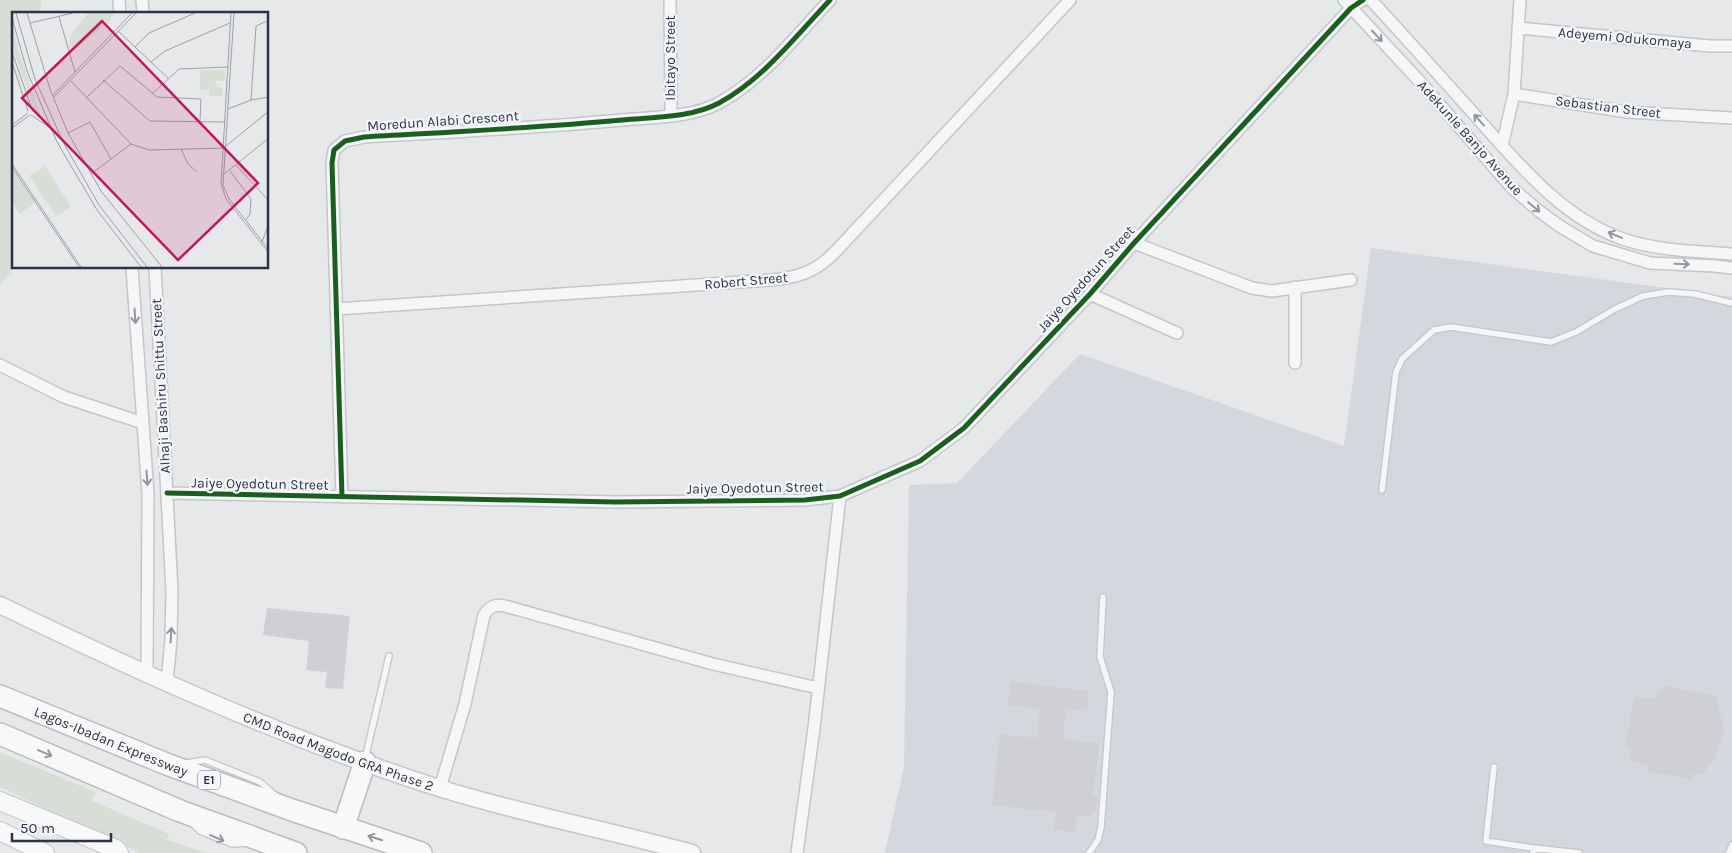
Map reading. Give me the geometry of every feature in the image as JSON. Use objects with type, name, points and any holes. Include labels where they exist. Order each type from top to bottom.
[{"type":"highway","name":"Lagos-Ibadan Expressway","points":[[0,696],[169,765],[343,828],[421,853]]},
{"type":"highway","points":[[0,734],[180,811],[296,853]]},
{"type":"highway","points":[[343,828],[365,762]]},
{"type":"main road","points":[[1,801],[116,849],[119,853]]},
{"type":"main road","points":[[0,831],[45,853]]},
{"type":"street","name":"Ibitayo Street","points":[[670,0],[670,115]]},
{"type":"street","name":"Moredun Alabi Crescent","points":[[342,497],[332,162],[334,150],[345,141],[364,137],[578,124],[697,111],[718,104],[740,90],[767,67],[830,0]]},
{"type":"street","name":"Robert Street","points":[[336,310],[762,281],[802,275],[815,269],[836,252],[1070,0]]},
{"type":"street","name":"Jaiye Oyedotun Street","points":[[167,493],[615,502],[805,500],[840,496],[920,461],[964,428],[1090,294],[1348,4],[1363,0]]},
{"type":"street","name":"Adekunle Banjo Avenue","points":[[1371,0],[1502,146],[1560,204],[1600,229],[1623,238],[1668,250],[1732,254]]},
{"type":"street","points":[[1502,146],[1514,94],[1520,0]]},
{"type":"street","name":"Adekunle Banjo Avenue","points":[[1348,4],[1434,97],[1511,187],[1561,227],[1593,246],[1650,263],[1732,268]]},
{"type":"street","name":"Adeyemi Odukomaya","points":[[1518,28],[1710,46],[1732,46]]},
{"type":"street","name":"Sebastian Street","points":[[1514,94],[1628,112],[1732,118]]},
{"type":"street","points":[[1134,243],[1252,288],[1272,290],[1351,280]]},
{"type":"street","name":"Alhaji Bashiru Shittu Street","points":[[132,269],[148,494],[147,674]]},
{"type":"street","name":"Alhaji Bashiru Shittu Street","points":[[155,269],[171,574],[171,639],[167,683]]},
{"type":"street","points":[[1295,287],[1295,363]]},
{"type":"street","points":[[1090,294],[1177,333]]},
{"type":"street","points":[[0,365],[64,397],[143,423]]},
{"type":"street","points":[[797,853],[840,496]]},
{"type":"street","points":[[149,576],[171,574]]},
{"type":"street","name":"CMD Road Magodo GRA Phase 2","points":[[0,605],[147,674],[286,734],[440,788],[540,816],[692,853]]},
{"type":"street","points":[[440,788],[465,704],[484,615],[493,606],[505,606],[713,664],[818,688]]},
{"type":"lane","points":[[1382,490],[1396,372],[1402,359],[1434,330],[1451,327],[1551,342],[1576,332],[1615,309],[1643,296],[1668,292],[1695,294],[1732,303]]},
{"type":"lane","points":[[1089,853],[1098,840],[1101,827],[1111,692],[1100,658],[1103,597]]},
{"type":"lane","points":[[365,762],[389,656]]},
{"type":"lane","points":[[1494,767],[1486,841],[1533,850],[1579,853]]},
{"type":"lane","points":[[1729,853],[1732,845]]},
{"type":"shaded area","points":[[0,0],[41,0],[40,12],[12,12],[13,269],[0,284]]},
{"type":"shaded area","points":[[1371,248],[1732,297],[1732,853],[885,853],[904,767],[909,485],[957,483],[1080,354],[1344,446]]},
{"type":"shaded area","points":[[0,752],[95,792],[92,801],[169,834],[167,840],[207,853],[140,853],[0,787]]},
{"type":"building","points":[[267,608],[350,616],[343,689],[325,688],[327,672],[306,670],[309,641],[263,635]]},
{"type":"building","points":[[1011,682],[1089,691],[1087,711],[1066,709],[1063,739],[1099,743],[1093,795],[1098,796],[1096,812],[1089,817],[1077,816],[1075,832],[1054,830],[1056,812],[992,805],[1000,734],[1037,738],[1040,709],[1008,705]]},
{"type":"building","points":[[1663,685],[1716,696],[1724,730],[1715,758],[1702,775],[1692,774],[1691,779],[1647,771],[1648,765],[1629,761],[1632,748],[1625,747],[1635,696],[1641,699],[1651,698],[1658,695]]},
{"type":"cycle path","points":[[342,497],[332,163],[334,150],[345,141],[364,137],[493,130],[672,116],[696,112],[719,103],[750,82],[778,56],[830,0]]},
{"type":"cycle path","points":[[167,493],[615,502],[805,500],[840,496],[920,461],[964,428],[1090,294],[1134,243],[1351,8],[1363,0]]}]
